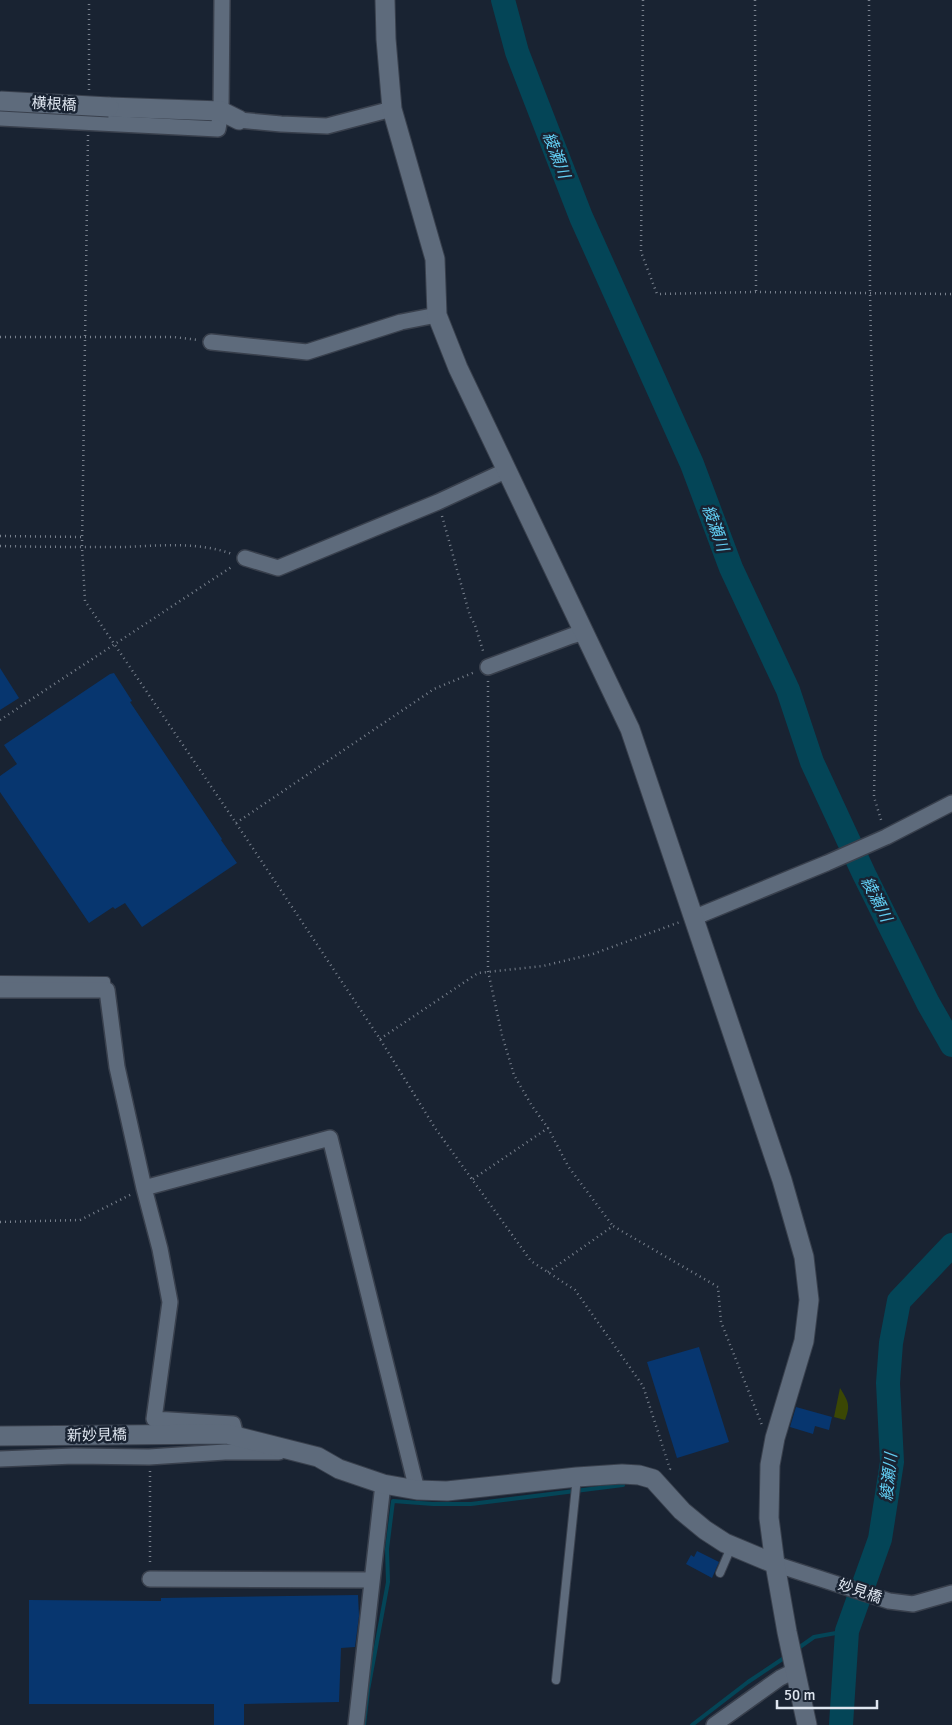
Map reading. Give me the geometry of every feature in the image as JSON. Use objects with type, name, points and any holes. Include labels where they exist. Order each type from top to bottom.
[{"type":"street","points":[[0,118],[218,128],[221,111],[222,0]]},
{"type":"street","points":[[385,0],[392,110],[434,259],[437,315],[458,368],[630,729],[782,1180],[804,1258],[809,1300],[804,1341],[775,1438],[770,1465],[769,1518],[787,1632],[807,1725]]},
{"type":"street","name":"横根橋","points":[[0,101],[221,111]]},
{"type":"street","points":[[221,111],[239,120],[327,126],[392,110]]},
{"type":"street","points":[[212,342],[307,352],[401,322],[437,315]]},
{"type":"street","points":[[245,558],[278,568],[438,502],[507,470]]},
{"type":"street","points":[[488,667],[585,632]]},
{"type":"street","points":[[693,918],[886,837],[952,802]]},
{"type":"street","points":[[0,990],[107,990],[118,1068],[144,1188],[160,1249],[170,1302],[154,1419],[232,1424],[236,1436]]},
{"type":"street","points":[[144,1188],[330,1138],[417,1490]]},
{"type":"street","name":"新妙見橋","points":[[0,1436],[227,1434],[318,1457],[339,1469],[383,1484],[417,1490],[447,1491],[622,1474],[638,1475],[653,1480]]},
{"type":"street","points":[[0,1459],[74,1456],[149,1457],[225,1452],[298,1452]]},
{"type":"street","points":[[653,1480],[682,1511],[705,1530],[732,1546],[775,1564]]},
{"type":"street","points":[[356,1725],[383,1484]]},
{"type":"street","name":"妙見橋","points":[[775,1564],[888,1601],[913,1604],[952,1593]]},
{"type":"street","points":[[150,1579],[372,1580]]},
{"type":"street","points":[[714,1725],[794,1667]]},
{"type":"lane","points":[[0,980],[106,981],[107,990]]},
{"type":"lane","points":[[556,1680],[578,1477]]},
{"type":"lane","points":[[720,1573],[732,1546]]},
{"type":"path","points":[[89,0],[89,93]]},
{"type":"path","points":[[643,0],[641,252],[657,294],[756,292],[952,294]]},
{"type":"path","points":[[755,0],[756,292]]},
{"type":"path","points":[[869,0],[870,292],[878,637],[874,798],[886,837]]},
{"type":"path","points":[[88,123],[82,537],[85,601],[380,1039],[435,1128],[531,1262],[575,1290],[643,1386],[670,1469],[653,1480]]},
{"type":"path","points":[[0,337],[174,337],[212,342]]},
{"type":"path","points":[[438,502],[470,616],[475,625],[488,667],[488,971],[502,1035],[514,1075],[532,1106],[548,1128],[568,1166],[613,1226],[718,1287],[721,1322],[764,1430],[775,1438]]},
{"type":"path","points":[[0,536],[82,537]]},
{"type":"path","points":[[0,546],[195,546],[218,549],[245,558]]},
{"type":"path","points":[[0,720],[245,558]]},
{"type":"path","points":[[236,823],[434,689],[488,667]]},
{"type":"path","points":[[380,1039],[478,973],[543,966],[593,954],[693,918]]},
{"type":"path","points":[[473,1179],[548,1128]]},
{"type":"path","points":[[0,1222],[80,1220],[144,1188]]},
{"type":"path","points":[[548,1272],[613,1226]]},
{"type":"path","points":[[149,1457],[150,1579]]},
{"type":"green space","points":[[840,1388],[848,1403],[845,1420],[834,1417]]},
{"type":"building","points":[[0,668],[19,698],[0,710]]},
{"type":"building","points":[[114,673],[132,701],[130,702],[237,863],[142,927],[125,903],[115,909],[113,907],[89,923],[0,792],[0,776],[17,764],[4,745]]},
{"type":"building","points":[[699,1347],[729,1442],[677,1458],[647,1362]]},
{"type":"building","points":[[796,1407],[832,1417],[829,1430],[815,1426],[813,1434],[790,1427]]},
{"type":"building","points":[[697,1551],[719,1562],[712,1578],[686,1564],[691,1555],[694,1557]]},
{"type":"building","points":[[358,1595],[359,1616],[355,1647],[341,1648],[339,1702],[244,1704],[244,1725],[214,1725],[214,1704],[29,1704],[29,1600],[161,1601],[161,1598]]},
{"type":"waterway","name":"綾瀬川","points":[[503,0],[517,52],[581,217],[692,464],[731,568],[788,690],[812,762],[864,874],[928,1003],[952,1045]]},
{"type":"waterway","name":"綾瀬川","points":[[841,1725],[847,1631],[880,1539],[892,1462],[888,1383],[891,1343],[899,1301],[952,1245]]},
{"type":"waterway","points":[[364,1725],[368,1690],[388,1582],[387,1549],[393,1501],[471,1504],[623,1485]]},
{"type":"waterway","points":[[797,1649],[814,1637],[847,1631]]},
{"type":"waterway","points":[[692,1725],[748,1682],[787,1656]]}]
